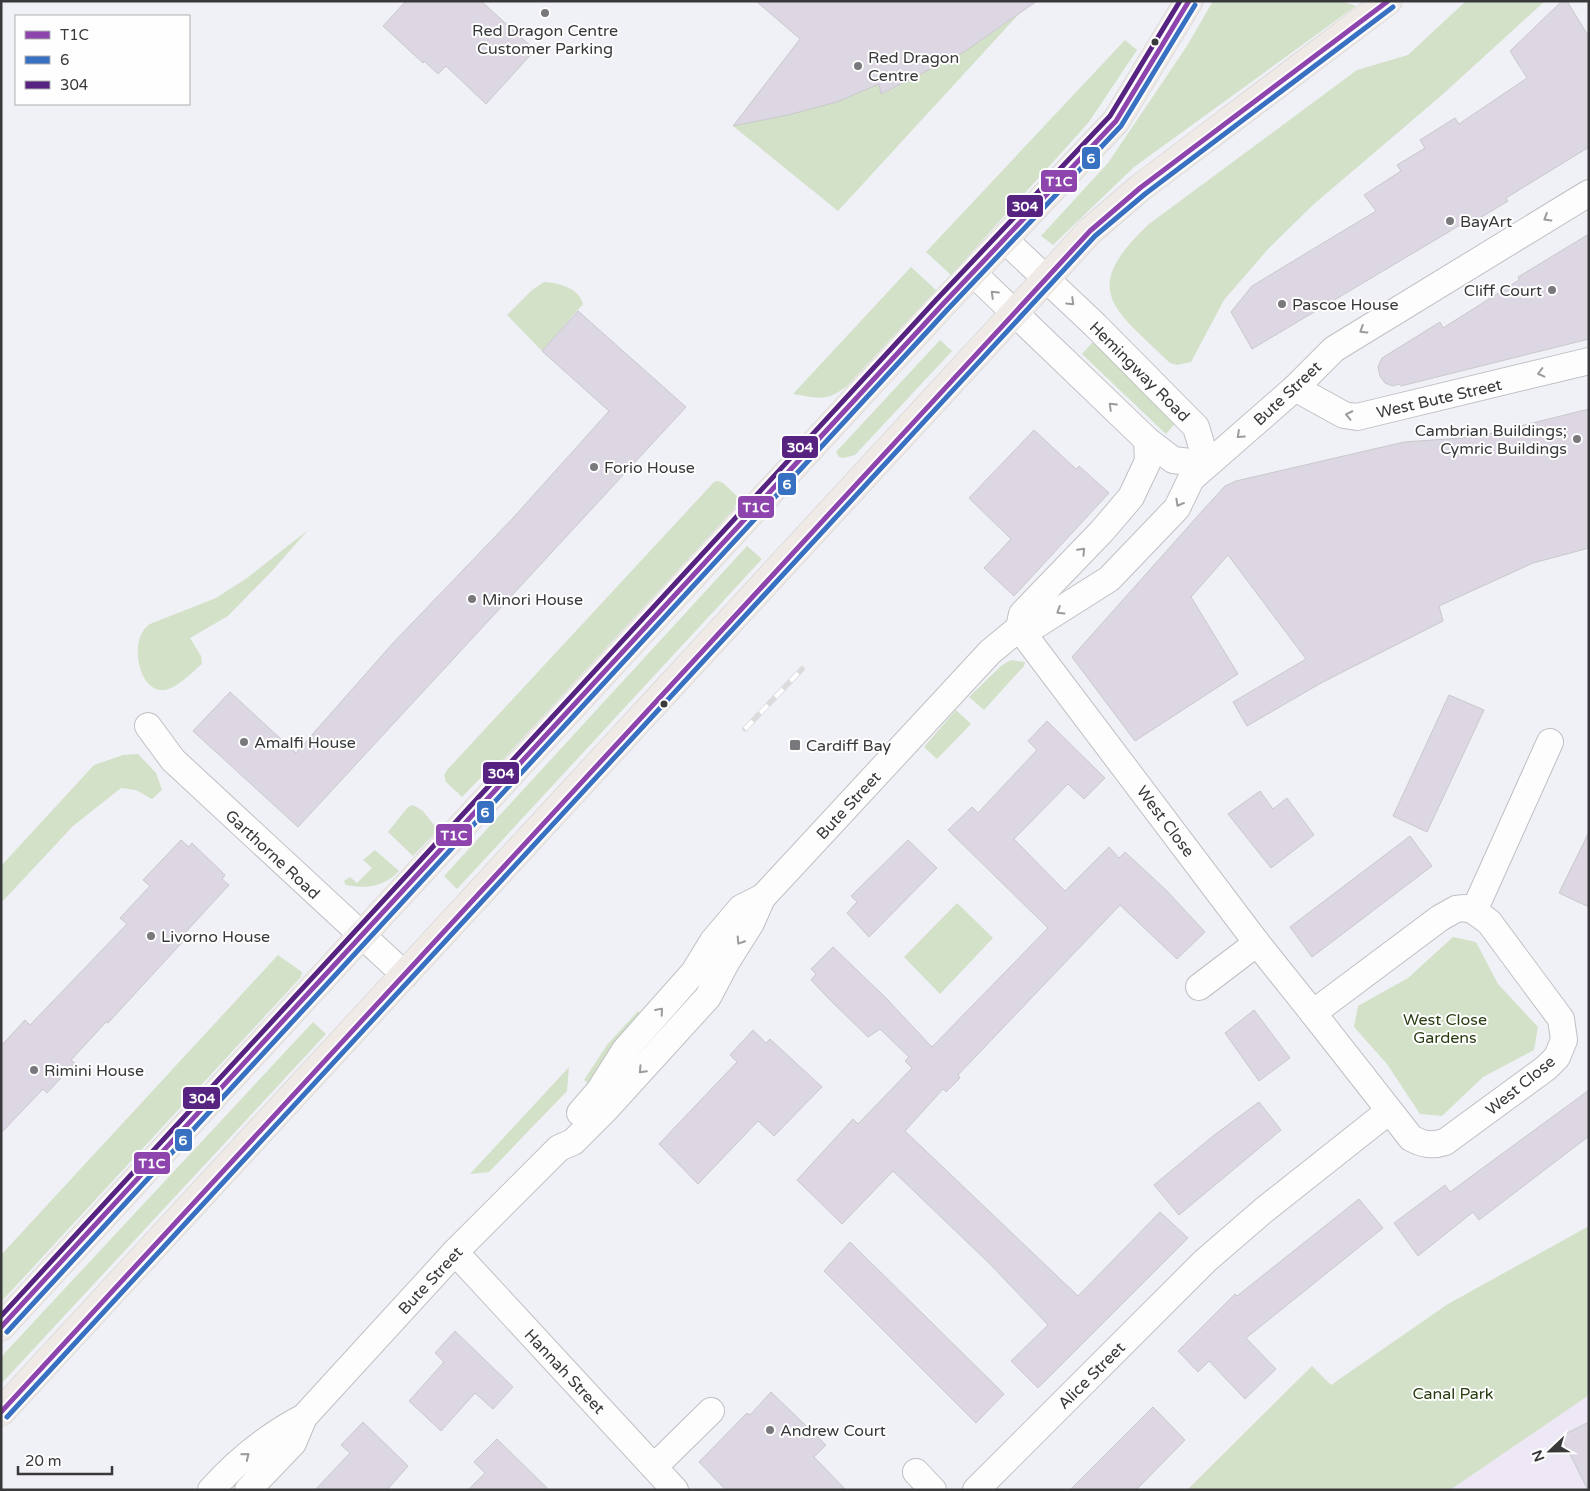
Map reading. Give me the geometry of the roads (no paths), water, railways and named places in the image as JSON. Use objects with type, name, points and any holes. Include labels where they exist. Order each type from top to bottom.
[{"type":"main road","points":[[1,1327],[973,273],[1116,121],[1189,1]]},
{"type":"main road","points":[[1,1412],[1090,231],[1117,206],[1388,1]]},
{"type":"street","name":"Bute Street","points":[[248,1490],[292,1443],[304,1417],[455,1252],[559,1148],[573,1142],[606,1109],[708,997],[727,961],[751,923],[762,898],[990,652],[1019,628],[1033,627],[1109,579],[1177,508],[1191,479],[1295,388],[1334,349],[1589,193]]},
{"type":"street","name":"Hemingway Road","points":[[1005,240],[1046,278],[1196,427],[1207,464]]},
{"type":"street","points":[[973,273],[1147,440],[1173,460],[1207,464]]},
{"type":"street","name":"West Bute Street","points":[[1295,388],[1344,415],[1357,417],[1589,361]]},
{"type":"street","name":"Bute Street","points":[[1019,628],[1022,614],[1102,531],[1131,497],[1148,461],[1147,440]]},
{"type":"street","name":"West Close","points":[[1019,628],[1257,943],[1411,1138],[1422,1144],[1434,1146],[1445,1142],[1546,1068],[1557,1056],[1564,1040],[1561,1019],[1489,922],[1474,911]]},
{"type":"street","name":"Garthorne Road","points":[[148,726],[173,760],[405,975]]},
{"type":"street","points":[[1313,1013],[1440,918],[1456,909],[1474,911],[1550,742]]},
{"type":"street","points":[[1198,987],[1257,943]]},
{"type":"street","name":"Alice Street","points":[[976,1490],[1205,1261],[1264,1210],[1389,1111]]},
{"type":"street","name":"Hannah Street","points":[[455,1252],[675,1490]]},
{"type":"street","points":[[654,1467],[710,1411]]},
{"type":"street","name":"Bute Street","points":[[211,1490],[230,1469],[280,1429],[304,1417]]},
{"type":"railway","points":[[745,729],[802,669]]},
{"type":"place","name":"Red Dragon Centre Customer Parking","points":[[545,13]]},
{"type":"place","name":"Red Dragon Centre","points":[[858,66]]},
{"type":"place","name":"BayArt","points":[[1450,221]]},
{"type":"place","name":"Cliff Court","points":[[1552,290]]},
{"type":"place","name":"Pascoe House","points":[[1282,304]]},
{"type":"place","name":"Cambrian Buildings; Cymric Buildings","points":[[1577,439]]},
{"type":"place","name":"Forio House","points":[[594,467]]},
{"type":"place","name":"Minori House","points":[[472,599]]},
{"type":"place","name":"Amalfi House","points":[[244,742]]},
{"type":"place","name":"Cardiff Bay","points":[[795,745]]},
{"type":"place","name":"Livorno House","points":[[151,936]]},
{"type":"place","name":"Rimini House","points":[[34,1070]]},
{"type":"place","name":"Andrew Court","points":[[770,1430]]},
{"type":"park label","name":"West Close Gardens","points":[[1445,1028]]},
{"type":"park label","name":"Canal Park","points":[[1453,1393]]}]
